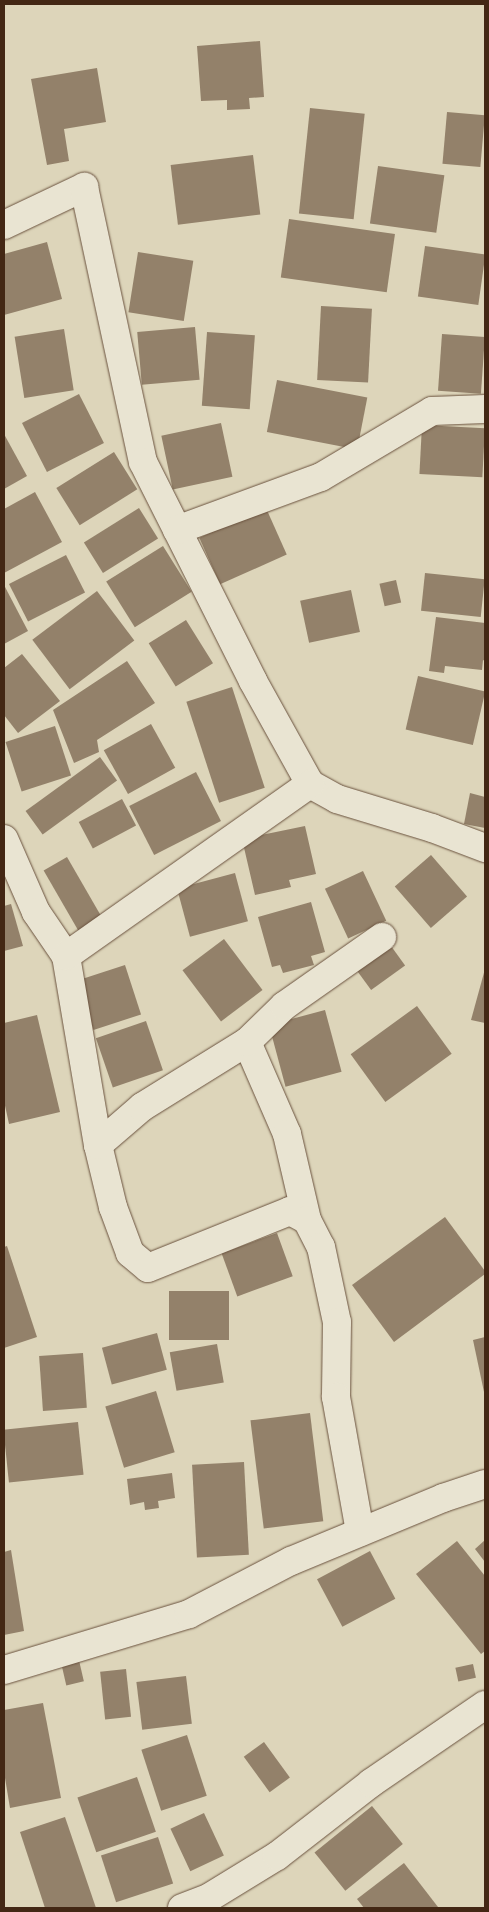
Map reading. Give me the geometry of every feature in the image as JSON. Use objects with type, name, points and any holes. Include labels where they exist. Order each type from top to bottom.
[{"type":"street","points":[[4,225],[84,187],[143,462],[253,681],[310,784],[337,799],[432,828],[485,848]]},
{"type":"street","points":[[177,530],[321,477],[432,411],[485,409]]},
{"type":"street","points":[[66,956],[310,784]]},
{"type":"street","points":[[4,842],[32,903],[66,956],[98,1145],[113,1207],[130,1253],[148,1268],[290,1211],[307,1220]]},
{"type":"street","points":[[4,889],[13,889],[32,903]]},
{"type":"street","points":[[98,1145],[142,1107],[247,1042],[284,1006],[382,937]]},
{"type":"street","points":[[247,1042],[288,1134],[307,1220],[321,1247],[337,1322],[336,1397],[360,1532]]},
{"type":"street","points":[[4,1670],[189,1614],[292,1561],[443,1498],[485,1484]]},
{"type":"street","points":[[182,1908],[210,1897],[277,1856],[371,1783],[485,1705]]},
{"type":"building","points":[[260,41],[264,97],[249,98],[250,109],[227,110],[227,100],[201,101],[197,46]]},
{"type":"building","points":[[97,68],[106,122],[64,129],[69,161],[47,165],[31,79]]},
{"type":"building","points":[[310,108],[365,114],[354,219],[299,213]]},
{"type":"building","points":[[447,112],[485,115],[480,167],[442,164]]},
{"type":"building","points":[[253,155],[260,215],[178,225],[171,165]]},
{"type":"building","points":[[378,166],[444,175],[436,233],[370,223]]},
{"type":"building","points":[[289,219],[395,234],[387,292],[281,277]]},
{"type":"building","points":[[47,242],[62,299],[4,315],[4,254]]},
{"type":"building","points":[[425,246],[485,254],[478,305],[418,297]]},
{"type":"building","points":[[138,252],[193,261],[184,321],[128,312]]},
{"type":"building","points":[[321,306],[372,309],[368,383],[317,380]]},
{"type":"building","points":[[195,327],[200,380],[142,385],[137,332]]},
{"type":"building","points":[[64,329],[74,390],[24,398],[15,337]]},
{"type":"building","points":[[207,332],[255,335],[250,409],[202,406]]},
{"type":"building","points":[[442,334],[485,337],[481,394],[438,391]]},
{"type":"building","points":[[277,380],[367,398],[357,450],[267,432]]},
{"type":"building","points":[[79,394],[104,443],[47,472],[22,423]]},
{"type":"building","points":[[221,423],[232,477],[173,489],[161,436]]},
{"type":"building","points":[[422,425],[485,428],[482,477],[419,474]]},
{"type":"building","points":[[4,434],[27,476],[4,489]]},
{"type":"building","points":[[114,452],[137,489],[80,525],[56,488]]},
{"type":"building","points":[[35,492],[62,542],[4,573],[4,509]]},
{"type":"building","points":[[139,508],[158,539],[103,573],[84,542]]},
{"type":"building","points":[[266,508],[287,555],[220,584],[199,538]]},
{"type":"building","points":[[163,546],[192,592],[135,627],[106,582]]},
{"type":"building","points":[[66,555],[85,592],[28,621],[9,584]]},
{"type":"building","points":[[425,573],[485,579],[481,617],[421,611]]},
{"type":"building","points":[[396,580],[401,602],[385,606],[379,584]]},
{"type":"building","points":[[4,585],[28,631],[4,644]]},
{"type":"building","points":[[351,590],[360,632],[309,643],[300,601]]},
{"type":"building","points":[[97,591],[134,641],[70,689],[32,640]]},
{"type":"building","points":[[436,617],[485,623],[485,661],[483,660],[482,670],[445,666],[444,673],[429,671]]},
{"type":"building","points":[[186,620],[213,663],[176,687],[149,643]]},
{"type":"building","points":[[22,654],[60,701],[18,733],[4,715],[4,668]]},
{"type":"building","points":[[127,661],[155,703],[97,740],[99,752],[74,763],[53,710]]},
{"type":"building","points":[[418,676],[485,691],[473,745],[406,730]]},
{"type":"building","points":[[232,687],[265,788],[219,803],[186,702]]},
{"type":"building","points":[[151,724],[175,768],[128,794],[104,750]]},
{"type":"building","points":[[55,726],[71,775],[22,792],[6,742]]},
{"type":"building","points":[[100,757],[117,780],[43,835],[26,811]]},
{"type":"building","points":[[196,772],[221,821],[154,855],[129,806]]},
{"type":"building","points":[[470,793],[485,797],[485,828],[464,824]]},
{"type":"building","points":[[122,799],[136,825],[93,848],[79,822]]},
{"type":"building","points":[[305,826],[316,874],[289,880],[291,887],[255,895],[242,839]]},
{"type":"building","points":[[431,855],[467,897],[431,928],[395,886]]},
{"type":"building","points":[[67,857],[104,920],[80,934],[44,870]]},
{"type":"building","points":[[363,871],[386,921],[348,939],[325,889]]},
{"type":"building","points":[[235,873],[248,921],[190,937],[177,889]]},
{"type":"building","points":[[311,902],[325,952],[311,956],[314,965],[283,973],[280,965],[272,967],[258,917]]},
{"type":"building","points":[[11,904],[23,946],[4,951],[4,906]]},
{"type":"building","points":[[224,939],[263,990],[221,1021],[182,970]]},
{"type":"building","points":[[391,946],[405,965],[371,990],[357,971]]},
{"type":"building","points":[[125,965],[141,1014],[94,1030],[77,980]]},
{"type":"building","points":[[485,969],[485,1023],[471,1020]]},
{"type":"building","points":[[417,1006],[452,1054],[385,1102],[351,1054]]},
{"type":"building","points":[[325,1010],[342,1072],[286,1087],[269,1025]]},
{"type":"building","points":[[37,1015],[60,1112],[9,1124],[4,1101],[4,1023]]},
{"type":"building","points":[[146,1021],[163,1070],[113,1087],[96,1038]]},
{"type":"building","points":[[445,1217],[485,1271],[485,1274],[394,1342],[352,1285]]},
{"type":"building","points":[[277,1233],[293,1276],[237,1296],[222,1253]]},
{"type":"building","points":[[7,1246],[37,1337],[4,1348],[4,1247]]},
{"type":"building","points":[[169,1291],[229,1291],[229,1340],[169,1340]]},
{"type":"building","points":[[157,1333],[167,1370],[112,1384],[102,1348]]},
{"type":"building","points":[[485,1337],[485,1392],[484,1392],[473,1340]]},
{"type":"building","points":[[217,1344],[224,1382],[177,1391],[170,1352]]},
{"type":"building","points":[[83,1353],[87,1408],[43,1411],[39,1356]]},
{"type":"building","points":[[156,1391],[175,1452],[124,1468],[105,1406]]},
{"type":"building","points":[[310,1413],[323,1521],[264,1528],[250,1420]]},
{"type":"building","points":[[78,1422],[84,1475],[9,1483],[4,1430]]},
{"type":"building","points":[[244,1462],[249,1555],[197,1558],[192,1465]]},
{"type":"building","points":[[172,1473],[175,1498],[158,1501],[159,1508],[145,1510],[144,1502],[130,1505],[127,1479]]},
{"type":"building","points":[[485,1540],[485,1562],[475,1549]]},
{"type":"building","points":[[457,1541],[485,1576],[485,1651],[481,1654],[416,1574]]},
{"type":"building","points":[[11,1550],[24,1631],[4,1635],[4,1552]]},
{"type":"building","points":[[370,1551],[395,1599],[342,1627],[317,1579]]},
{"type":"building","points":[[78,1656],[84,1681],[66,1685],[60,1660]]},
{"type":"building","points":[[473,1664],[476,1678],[458,1681],[455,1668]]},
{"type":"building","points":[[126,1669],[131,1717],[105,1719],[100,1672]]},
{"type":"building","points":[[186,1676],[192,1724],[142,1730],[136,1682]]},
{"type":"building","points":[[43,1703],[61,1798],[10,1808],[4,1772],[4,1710]]},
{"type":"building","points":[[187,1735],[207,1796],[161,1811],[141,1750]]},
{"type":"building","points":[[264,1742],[290,1778],[270,1792],[244,1757]]},
{"type":"building","points":[[137,1777],[156,1832],[96,1852],[77,1798]]},
{"type":"building","points":[[372,1806],[403,1844],[345,1891],[314,1853]]},
{"type":"building","points":[[204,1813],[224,1856],[190,1871],[170,1829]]},
{"type":"building","points":[[65,1817],[96,1908],[45,1908],[20,1832]]},
{"type":"building","points":[[158,1837],[173,1884],[116,1902],[101,1856]]},
{"type":"building","points":[[404,1863],[438,1907],[364,1908],[357,1899]]}]
